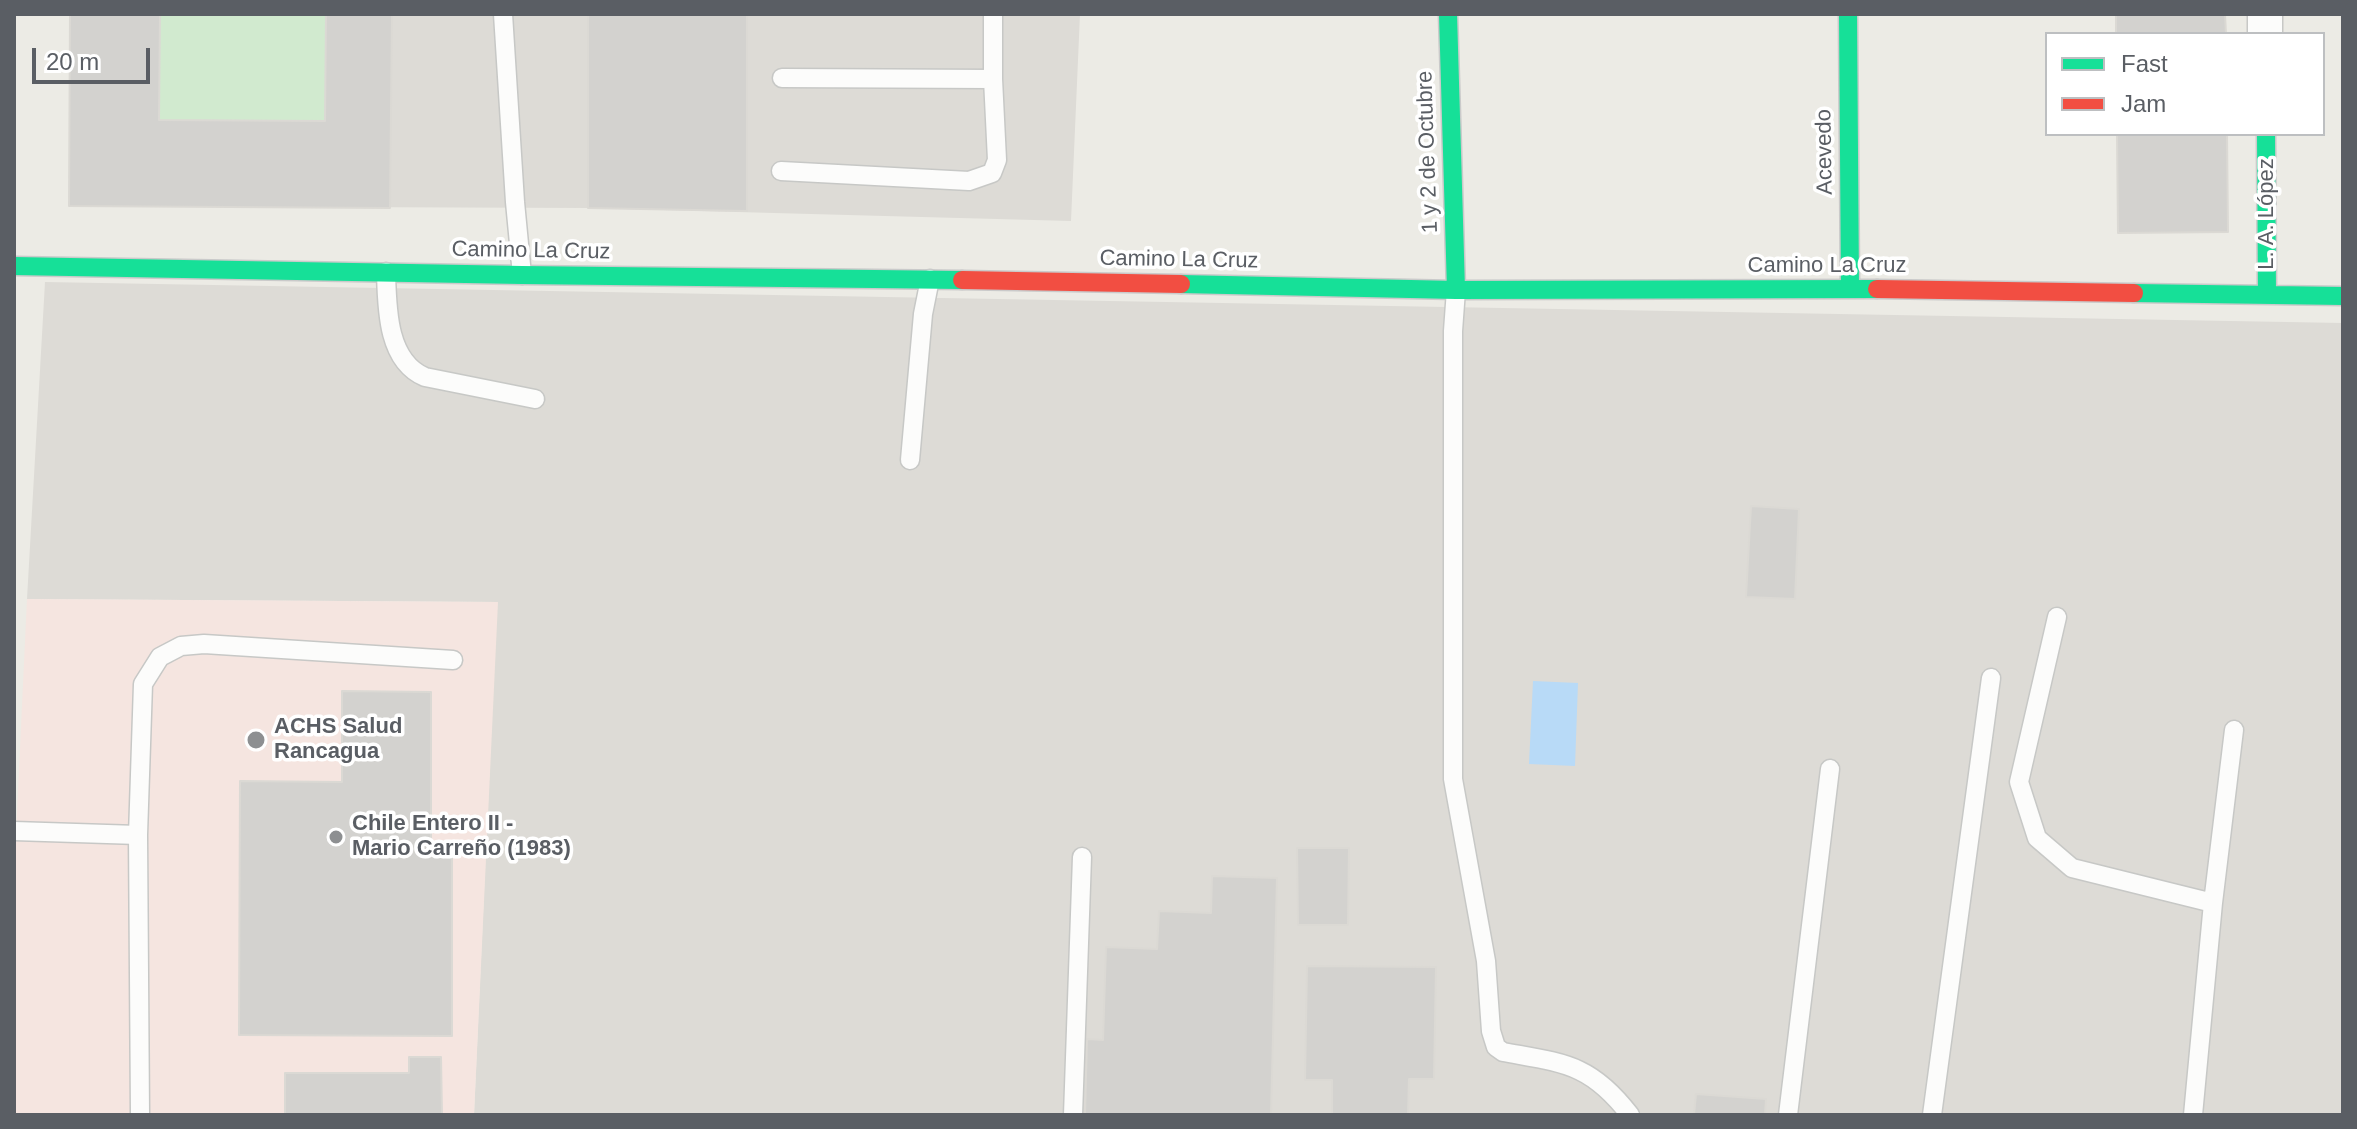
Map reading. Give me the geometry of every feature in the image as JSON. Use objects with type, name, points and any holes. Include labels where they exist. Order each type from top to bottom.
[{"type":"street","name":"1 y 2 de Octubre","points":[[1448,14],[1456,290]]},
{"type":"street","name":"Acevedo","points":[[1848,14],[1850,289]]},
{"type":"street","name":"L. A. López","points":[[2266,136],[2267,295]]},
{"type":"street","name":"Camino La Cruz","points":[[14,266],[1456,290],[1850,289],[2343,296]]},
{"type":"lane","points":[[503,14],[522,275]]},
{"type":"lane","points":[[781,171],[969,181],[992,173],[997,160],[993,14]]},
{"type":"lane","points":[[782,78],[993,79]]},
{"type":"lane","points":[[386,272],[387,304],[394,339],[404,364],[425,377],[535,399]]},
{"type":"lane","points":[[910,460],[923,314],[930,279]]},
{"type":"lane","points":[[1456,290],[1453,331],[1453,779],[1486,961],[1491,1031],[1496,1047],[1503,1052],[1565,1063],[1584,1072],[1610,1092],[1630,1115]]},
{"type":"lane","points":[[2057,617],[2019,782],[2037,838],[2072,868],[2213,903]]},
{"type":"lane","points":[[140,1115],[138,835],[143,684],[160,657],[181,646],[204,644],[453,660]]},
{"type":"lane","points":[[1932,1115],[1991,678]]},
{"type":"lane","points":[[2193,1115],[2213,903],[2234,730]]},
{"type":"lane","points":[[1788,1115],[1830,769]]},
{"type":"lane","points":[[14,831],[138,835]]},
{"type":"lane","points":[[1073,1115],[1082,857]]},
{"type":"shaded area","points":[[70,14],[1080,14],[1071,221],[588,208],[69,206]]},
{"type":"shaded area","points":[[45,282],[2343,323],[2343,1115],[474,1115],[497,602],[27,599]]},
{"type":"shaded area","name":"ACHS Salud Rancagua","points":[[27,599],[498,602],[474,1115],[14,1115],[14,877]]},
{"type":"green space","points":[[160,14],[326,14],[325,121],[159,120]]},
{"type":"water","points":[[1533,681],[1578,683],[1575,766],[1529,764]]},
{"type":"building","points":[[70,14],[160,14],[159,120],[325,121],[326,14],[392,14],[390,208],[69,206]]},
{"type":"building","points":[[588,14],[747,14],[747,211],[588,208]]},
{"type":"building","points":[[2116,14],[2225,14],[2226,32],[2116,32]]},
{"type":"building","points":[[2117,136],[2227,136],[2228,232],[2118,233]]},
{"type":"building","points":[[1751,506],[1799,509],[1795,599],[1746,597]]},
{"type":"building","points":[[342,691],[431,692],[431,844],[452,844],[452,1036],[239,1035],[240,781],[342,782]]},
{"type":"building","points":[[1297,848],[1349,848],[1348,925],[1298,925]]},
{"type":"building","points":[[1212,876],[1277,878],[1271,1115],[1085,1115],[1087,1039],[1103,1040],[1106,947],[1157,949],[1159,911],[1211,913]]},
{"type":"building","points":[[1307,966],[1436,967],[1434,1079],[1409,1079],[1408,1115],[1332,1115],[1332,1080],[1305,1080]]},
{"type":"building","points":[[409,1057],[441,1057],[442,1115],[285,1115],[285,1073],[409,1073]]},
{"type":"building","points":[[1696,1094],[1766,1099],[1765,1115],[1694,1115]]},
{"type":"traffic: fast","points":[[1448,14],[1456,290]]},
{"type":"traffic: fast","points":[[1848,14],[1850,289]]},
{"type":"traffic: fast","points":[[2266,136],[2267,295]]},
{"type":"traffic: fast","points":[[14,266],[962,280]]},
{"type":"traffic: fast","points":[[1181,284],[1456,290],[1877,289]]},
{"type":"traffic: fast","points":[[2134,293],[2343,296]]},
{"type":"traffic: jam","points":[[962,280],[1181,284]]},
{"type":"traffic: jam","points":[[1877,289],[2134,293]]},
{"type":"place","name":"ACHS Salud Rancagua","points":[[256,740]]},
{"type":"place","name":"Chile Entero II - Mario Carreño (1983)","points":[[336,837]]}]
